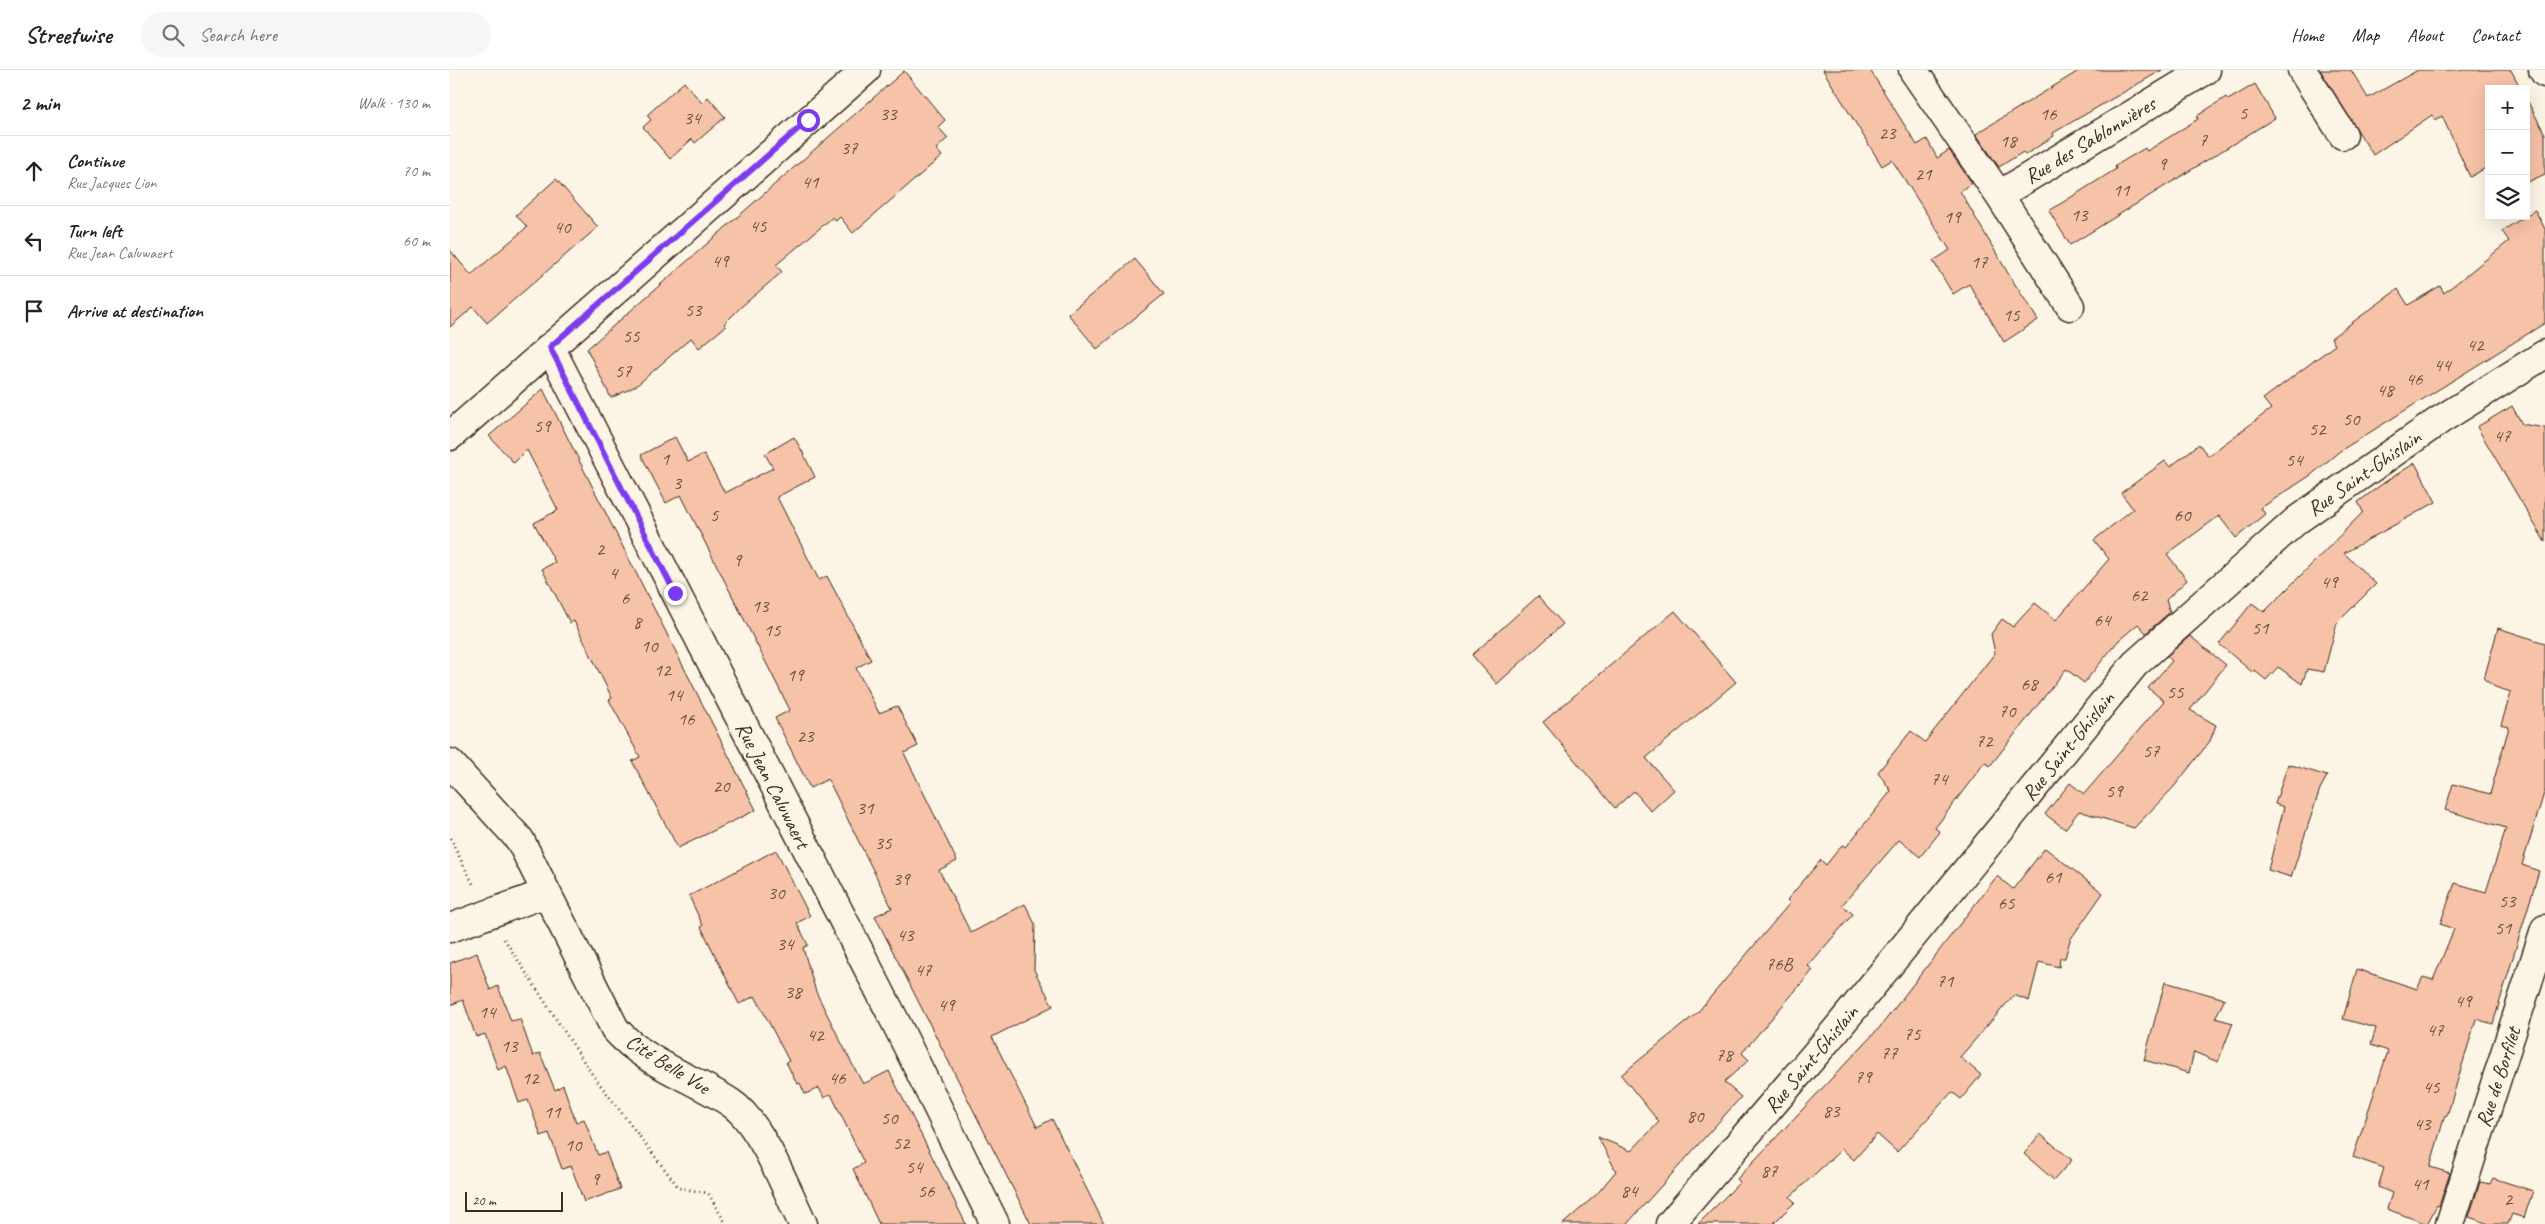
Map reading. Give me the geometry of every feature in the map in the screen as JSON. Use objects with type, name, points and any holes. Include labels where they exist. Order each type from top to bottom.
[{"type":"street","points":[[450,436],[866,70]]},
{"type":"street","name":"Rue des Sablonnières","points":[[1914,70],[1999,195],[2070,306]]},
{"type":"street","name":"Rue des Sablonnières","points":[[1999,195],[2206,70]]},
{"type":"street","points":[[2302,70],[2343,134]]},
{"type":"street","points":[[2543,70],[2545,74]]},
{"type":"street","name":"Rue Jean Caluwaert","points":[[550,347],[896,1023],[995,1224]]},
{"type":"street","name":"Rue Saint-Ghislain","points":[[1670,1224],[1836,1030],[2135,664],[2297,520],[2440,420],[2545,354]]},
{"type":"street","name":"Cité Belle Vue","points":[[450,762],[520,840],[616,1029],[626,1041],[680,1076],[732,1104],[745,1117],[761,1140],[803,1224]]},
{"type":"street","points":[[450,928],[546,893]]},
{"type":"street","name":"Rue de Borfilet","points":[[2450,1224],[2545,929]]},
{"type":"path","points":[[450,838],[487,914],[592,1074],[679,1188],[708,1193],[726,1224]]},
{"type":"building","points":[[1823,70],[1870,70],[1917,145],[1927,139],[1937,158],[1949,150],[1972,183],[1960,191],[2009,275],[2038,320],[2004,342],[1969,284],[1953,294],[1933,261],[1950,250],[1892,160],[1882,166]]},
{"type":"building","points":[[2080,70],[2162,70],[2053,133],[2054,136],[2025,155],[2023,152],[1999,167],[1976,134]]},
{"type":"building","points":[[2320,70],[2351,70],[2368,98],[2418,70],[2511,70],[2519,85],[2485,85],[2485,168],[2470,177],[2442,116],[2435,120],[2432,115],[2373,155]]},
{"type":"building","points":[[904,71],[945,120],[938,127],[948,138],[936,149],[942,156],[853,233],[840,217],[836,221],[833,217],[776,265],[782,272],[742,306],[724,324],[726,326],[699,348],[691,338],[636,386],[611,398],[587,349]]},
{"type":"building","points":[[684,82],[702,103],[708,97],[725,117],[695,143],[692,139],[670,159],[643,127],[651,120],[647,115]]},
{"type":"building","points":[[2255,84],[2275,118],[2070,245],[2049,211],[2116,169],[2115,166],[2145,148],[2147,151],[2198,119],[2197,116],[2226,97],[2228,100]]},
{"type":"building","points":[[2530,106],[2545,134],[2545,174],[2530,181]]},
{"type":"building","points":[[556,179],[598,227],[487,323],[473,307],[450,327],[450,250],[471,275],[527,227],[516,215]]},
{"type":"building","points":[[2535,210],[2545,229],[2545,323],[2340,451],[2311,475],[2261,508],[2265,514],[2236,538],[2219,516],[2167,554],[2187,580],[2166,600],[2170,612],[2146,633],[2138,624],[2118,641],[2084,683],[2066,669],[1990,766],[1985,762],[1935,828],[1940,832],[1920,857],[1899,840],[1842,905],[1853,914],[1808,966],[1813,970],[1742,1053],[1749,1060],[1724,1082],[1741,1097],[1627,1224],[1563,1224],[1597,1194],[1616,1171],[1598,1137],[1631,1151],[1659,1122],[1621,1075],[1697,1013],[1790,903],[1787,900],[1821,860],[1826,865],[1842,845],[1846,847],[1891,791],[1878,772],[1911,731],[1925,742],[1995,653],[1991,634],[2002,619],[2013,627],[2035,603],[2056,620],[2109,559],[2094,540],[2133,509],[2121,493],[2165,461],[2170,467],[2199,444],[2208,456],[2271,409],[2263,399],[2335,345],[2331,338],[2398,289],[2408,305],[2440,286],[2444,293],[2509,241],[2502,231],[2519,220],[2530,220],[2530,213]]},
{"type":"building","points":[[1135,259],[1164,294],[1097,349],[1068,314]]},
{"type":"building","points":[[543,389],[756,810],[678,848],[632,761],[640,757],[609,700],[612,698],[574,621],[570,623],[542,569],[555,562],[534,523],[558,510],[527,450],[514,463],[489,436]]},
{"type":"building","points":[[2512,406],[2522,424],[2545,428],[2545,542],[2477,427]]},
{"type":"building","points":[[675,437],[688,462],[704,454],[725,493],[773,468],[765,454],[794,437],[802,451],[815,477],[777,497],[819,580],[827,576],[871,660],[856,668],[879,713],[897,706],[918,746],[904,753],[957,861],[939,870],[971,933],[1025,904],[1035,924],[1034,970],[1053,1006],[992,1037],[1037,1127],[1052,1119],[1104,1224],[1031,1224],[875,916],[892,908],[828,779],[810,788],[775,718],[790,710],[681,495],[666,503],[641,455]]},
{"type":"building","points":[[2415,463],[2436,502],[2344,553],[2376,584],[2337,623],[2324,672],[2307,669],[2302,684],[2278,667],[2266,680],[2254,670],[2252,672],[2219,644],[2252,603],[2264,612],[2363,512],[2358,502]]},
{"type":"building","points":[[1538,596],[1563,624],[1497,684],[1472,655]]},
{"type":"building","points":[[1675,611],[1736,682],[1646,758],[1674,790],[1651,811],[1634,791],[1615,808],[1543,722]]},
{"type":"building","points":[[2498,628],[2545,643],[2545,790],[2522,865],[2539,871],[2493,1024],[2476,1019],[2447,1116],[2445,1115],[2430,1167],[2450,1173],[2439,1206],[2437,1205],[2427,1224],[2387,1209],[2392,1193],[2378,1187],[2384,1168],[2353,1157],[2388,1051],[2371,1045],[2376,1028],[2343,1019],[2357,969],[2417,989],[2423,977],[2433,980],[2454,929],[2440,924],[2455,883],[2486,892],[2506,828],[2445,810],[2453,784],[2490,794],[2509,727],[2501,725],[2511,692],[2495,687],[2484,679]]},
{"type":"building","points":[[2190,636],[2226,665],[2190,710],[2216,725],[2210,741],[2173,788],[2134,828],[2079,811],[2065,829],[2045,814],[2070,783],[2084,794],[2164,701],[2148,688],[2172,661],[2167,656]]},
{"type":"building","points":[[2288,764],[2327,776],[2320,789],[2291,877],[2268,870],[2284,807],[2275,804]]},
{"type":"building","points":[[2045,848],[2103,893],[2070,940],[2065,958],[2060,958],[2059,967],[2039,962],[2029,1001],[2014,995],[1960,1057],[1981,1075],[1961,1099],[1952,1092],[1897,1152],[1877,1134],[1854,1160],[1842,1149],[1790,1197],[1795,1202],[1773,1224],[1698,1224],[1740,1182],[1737,1179],[1880,1027],[1997,876],[2013,889]]},
{"type":"building","points":[[776,850],[810,916],[797,923],[808,945],[803,948],[816,992],[849,1058],[863,1084],[889,1071],[966,1224],[879,1224],[853,1169],[864,1163],[831,1094],[824,1098],[819,1088],[805,1094],[800,1083],[797,1084],[786,1062],[789,1061],[755,996],[739,1004],[701,927],[703,926],[689,896]]},
{"type":"building","points":[[477,953],[490,990],[498,986],[511,1021],[520,1019],[533,1056],[540,1053],[555,1090],[563,1085],[576,1122],[584,1119],[598,1155],[606,1152],[620,1189],[584,1202],[571,1166],[562,1169],[549,1133],[541,1136],[528,1100],[519,1103],[506,1066],[498,1070],[485,1034],[476,1037],[463,1000],[450,1005],[450,963]]},
{"type":"building","points":[[2165,982],[2225,999],[2215,1018],[2233,1023],[2218,1062],[2194,1052],[2189,1073],[2144,1060]]},
{"type":"building","points":[[2040,1134],[2072,1160],[2054,1180],[2024,1154]]},
{"type":"building","points":[[2493,1178],[2533,1191],[2524,1218],[2512,1214],[2508,1224],[2489,1224],[2469,1217],[2480,1182],[2490,1184]]},
{"type":"route","points":[[675,593],[550,347],[808,120]]}]
